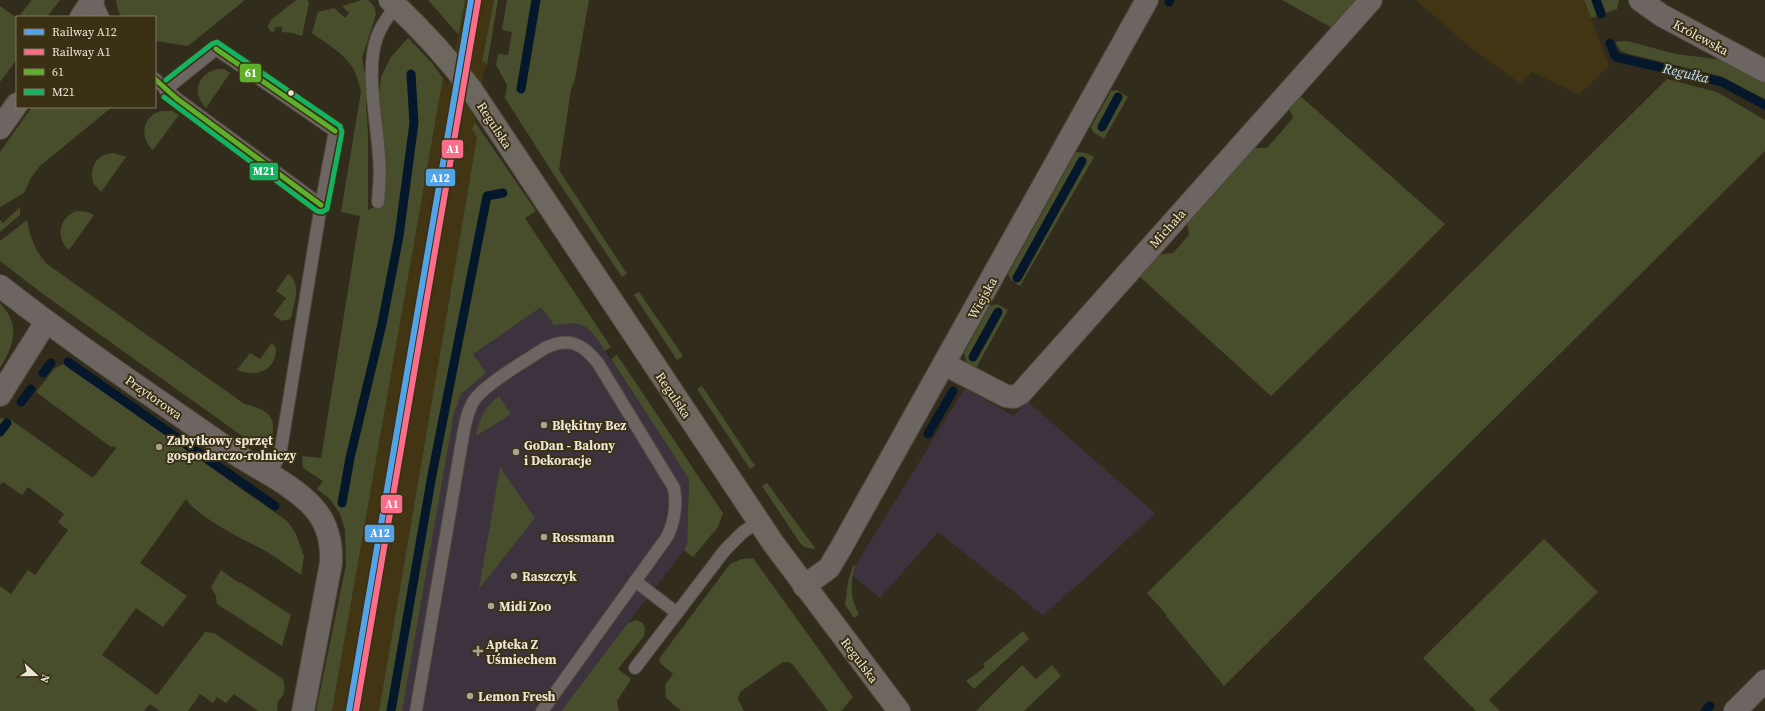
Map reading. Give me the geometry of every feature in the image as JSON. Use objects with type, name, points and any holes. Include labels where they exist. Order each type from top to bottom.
[{"type":"street","points":[[81,16],[94,0]]},
{"type":"street","name":"Michała","points":[[944,364],[1006,396],[1014,397],[1021,393],[1371,0]]},
{"type":"street","name":"Królewska","points":[[1640,0],[1661,15],[1765,71]]},
{"type":"street","name":"Regulska","points":[[393,3],[418,27],[459,72],[804,586],[898,711]]},
{"type":"street","name":"Wiejska","points":[[804,586],[826,570],[834,561],[944,364],[1138,4]]},
{"type":"street","points":[[0,128],[16,105]]},
{"type":"street","name":"Przytorowa","points":[[0,286],[46,322],[242,459],[300,495],[314,507],[326,527],[331,548],[331,563],[303,711]]},
{"type":"street","points":[[0,395],[46,322]]},
{"type":"street","points":[[1735,711],[1765,681]]},
{"type":"lane","points":[[94,0],[102,16]]},
{"type":"lane","points":[[378,202],[380,157],[374,104],[373,55],[377,36],[393,3]]},
{"type":"lane","points":[[165,90],[216,49],[335,131],[321,205],[280,455],[269,475]]},
{"type":"lane","points":[[156,80],[165,90],[321,205]]},
{"type":"lane","points":[[416,711],[459,455],[470,409],[474,401],[487,388],[545,348],[556,343],[571,342],[587,350],[593,357],[674,488],[676,504],[670,530],[542,711]]},
{"type":"lane","points":[[635,668],[725,550],[744,532],[760,521]]},
{"type":"lane","points":[[635,581],[677,612]]},
{"type":"shaded area","points":[[465,0],[494,0],[482,61],[486,62],[474,127],[472,129],[477,137],[379,711],[332,711],[443,78],[448,84]]},
{"type":"shaded area","points":[[1416,0],[1584,0],[1609,66],[1579,95],[1532,72],[1521,84],[1472,49]]},
{"type":"shaded area","points":[[489,199],[595,336],[689,479],[687,546],[561,711],[401,711]]},
{"type":"shaded area","points":[[965,388],[1014,416],[1027,401],[1155,513],[1097,568],[1043,615],[938,532],[880,598],[852,575],[855,566]]},
{"type":"green space","points":[[32,0],[60,0],[48,16],[19,16]]},
{"type":"green space","points":[[116,0],[245,0],[188,46],[156,41],[156,16],[121,16]]},
{"type":"green space","points":[[296,0],[307,0],[309,3],[302,36],[282,32],[282,27],[275,27],[274,32],[270,31],[268,26],[271,20]]},
{"type":"green space","points":[[362,0],[368,0],[374,6],[376,14],[362,58],[368,91],[366,104],[368,134],[368,210],[375,207],[383,200],[385,161],[379,93],[381,77],[391,57],[408,38],[432,63],[443,78],[332,711],[316,711],[346,565],[345,530],[340,514],[330,499],[317,489],[323,481],[303,468],[302,456],[321,458],[360,216],[341,212],[361,92],[358,80],[350,63],[337,51],[312,33],[318,12],[334,8],[345,18],[349,13],[342,6]]},
{"type":"green space","points":[[428,0],[465,0],[459,33],[457,33]]},
{"type":"green space","points":[[494,0],[498,0],[487,65],[485,64],[486,62],[482,62]]},
{"type":"green space","points":[[507,0],[589,0],[575,79],[571,89],[559,170],[627,274],[622,277],[505,98],[507,85],[496,65],[498,54],[508,55],[512,32],[502,30]]},
{"type":"green space","points":[[1282,0],[1358,0],[1334,29]]},
{"type":"green space","points":[[1584,0],[1592,0],[1598,16],[1591,18]]},
{"type":"green space","points":[[1601,0],[1619,0],[1617,9],[1606,13]]},
{"type":"green space","points":[[0,6],[16,17],[16,60],[0,82]]},
{"type":"green space","points":[[1627,41],[1676,54],[1723,60],[1765,82],[1765,99],[1720,76],[1621,51],[1615,42]]},
{"type":"green space","points":[[224,69],[230,73],[206,108],[198,95],[199,83],[207,74]]},
{"type":"green space","points":[[1667,79],[1717,92],[1765,120],[1765,151],[1224,686],[1166,616],[1167,615],[1147,593]]},
{"type":"green space","points":[[1117,90],[1128,97],[1104,139],[1093,132],[1091,127],[1111,91]]},
{"type":"green space","points":[[1298,94],[1445,224],[1271,396],[1139,276],[1157,255],[1173,253],[1189,235],[1187,222],[1252,148],[1267,148],[1293,118],[1288,106]]},
{"type":"green space","points":[[31,108],[111,108],[40,166],[31,178],[24,193],[0,207],[0,152]]},
{"type":"green space","points":[[161,111],[172,111],[179,115],[153,150],[144,134],[146,122]]},
{"type":"green space","points":[[475,122],[536,211],[525,218],[611,347],[605,351],[590,330],[580,324],[573,323],[554,325],[541,307],[473,354],[486,373],[461,394],[454,413],[402,711],[379,711],[477,137],[472,129]]},
{"type":"green space","points":[[1076,152],[1086,153],[1094,157],[1020,286],[1011,280],[1008,274]]},
{"type":"green space","points":[[114,153],[126,157],[101,192],[93,183],[93,167],[98,159]]},
{"type":"green space","points":[[20,207],[20,215],[0,232],[0,220],[3,223]]},
{"type":"green space","points":[[77,211],[88,212],[94,215],[69,250],[62,240],[61,228],[66,218]]},
{"type":"green space","points":[[27,220],[34,244],[39,254],[47,264],[243,403],[259,408],[268,414],[271,418],[273,431],[268,444],[261,437],[253,441],[245,438],[43,294],[0,261],[0,241]]},
{"type":"green space","points":[[288,274],[295,282],[296,293],[290,319],[282,321],[273,315],[286,298],[276,291]]},
{"type":"green space","points":[[639,292],[683,356],[677,360],[634,295]]},
{"type":"green space","points":[[0,303],[7,311],[11,319],[13,335],[9,351],[0,368]]},
{"type":"green space","points":[[997,304],[1008,310],[975,370],[967,363],[964,353],[990,306]]},
{"type":"green space","points":[[272,343],[276,348],[275,356],[269,367],[258,372],[251,373],[237,370],[250,353],[260,359]]},
{"type":"green space","points":[[617,355],[723,513],[718,527],[693,557],[684,550],[687,545],[689,479],[611,359]]},
{"type":"green space","points":[[64,364],[287,521],[295,532],[304,556],[301,575],[265,551],[210,520],[192,506],[186,499],[140,563],[187,596],[163,627],[136,608],[102,655],[157,695],[205,632],[214,633],[283,679],[284,691],[278,701],[277,711],[258,711],[234,694],[226,703],[217,697],[213,703],[200,694],[188,711],[160,711],[150,704],[144,711],[0,711],[0,586],[11,594],[28,570],[35,575],[68,530],[58,522],[64,514],[28,487],[22,495],[3,482],[0,485],[0,418],[11,420],[93,478],[116,448],[114,446],[111,447],[36,392],[55,368]]},
{"type":"green space","points":[[702,386],[755,466],[750,469],[697,389]]},
{"type":"green space","points":[[499,396],[511,414],[476,436],[478,424],[483,414],[490,404]]},
{"type":"green space","points":[[500,467],[535,518],[479,589]]},
{"type":"green space","points":[[767,483],[815,548],[814,549],[804,547],[800,543],[762,486]]},
{"type":"green space","points":[[1544,539],[1598,592],[1489,700],[1500,711],[1476,711],[1423,658]]},
{"type":"green space","points":[[753,558],[853,697],[841,711],[828,711],[793,665],[789,662],[783,662],[740,692],[738,699],[744,711],[681,711],[666,698],[665,685],[673,674],[660,663],[659,659],[730,564],[742,559]]},
{"type":"green space","points":[[853,566],[855,566],[852,579],[852,597],[859,614],[854,618],[845,605],[848,582]]},
{"type":"green space","points":[[221,570],[239,583],[240,582],[291,615],[282,646],[217,604],[216,596],[211,587]]},
{"type":"green space","points":[[636,620],[643,624],[645,633],[618,669],[631,679],[617,701],[619,711],[561,711],[628,623]]},
{"type":"green space","points":[[1023,631],[1029,639],[974,689],[966,681],[985,667],[983,664]]},
{"type":"green space","points":[[1022,665],[1036,679],[1052,665],[1061,676],[1024,711],[976,711]]},
{"type":"waterway","points":[[521,89],[536,0]]},
{"type":"waterway","name":"Regułka","points":[[1596,0],[1601,14]]},
{"type":"waterway","name":"Regułka","points":[[1610,43],[1616,57],[1722,82],[1765,105]]},
{"type":"waterway","points":[[342,503],[350,458],[382,324],[399,236],[414,123],[411,74]]},
{"type":"waterway","points":[[1102,127],[1118,97]]},
{"type":"waterway","points":[[1017,278],[1082,161]]},
{"type":"waterway","points":[[391,711],[432,475],[487,196],[503,193]]},
{"type":"waterway","points":[[973,357],[998,312]]},
{"type":"waterway","points":[[68,362],[275,506]]},
{"type":"waterway","points":[[43,373],[51,363]]},
{"type":"waterway","points":[[21,402],[31,389]]},
{"type":"waterway","points":[[928,434],[953,391]]},
{"type":"waterway","points":[[0,432],[7,423]]},
{"type":"waterway","points":[[1705,711],[1710,706]]},
{"type":"rail line","name":"A12","points":[[349,711],[471,0]]},
{"type":"rail line","name":"A1","points":[[356,711],[478,1]]},
{"type":"transit line","name":"M21","points":[[164,97],[317,211],[322,212],[327,209],[342,132],[340,126],[217,42],[212,44],[166,80]]},
{"type":"transit line","name":"61","points":[[216,49],[335,131]]},
{"type":"transit line","name":"61","points":[[156,80],[176,98],[321,205]]},
{"type":"place","name":"Błękitny Bez","points":[[544,425]]},
{"type":"place","name":"Zabytkowy sprzęt gospodarczo-rolniczy","points":[[159,447]]},
{"type":"place","name":"GoDan - Balony i Dekoracje","points":[[516,452]]},
{"type":"place","name":"Rossmann","points":[[544,537]]},
{"type":"place","name":"Raszczyk","points":[[514,576]]},
{"type":"place","name":"Midi Zoo","points":[[491,606]]},
{"type":"place","name":"Apteka Z Uśmiechem","points":[[478,651]]},
{"type":"place","name":"Lemon Fresh","points":[[470,696]]}]
